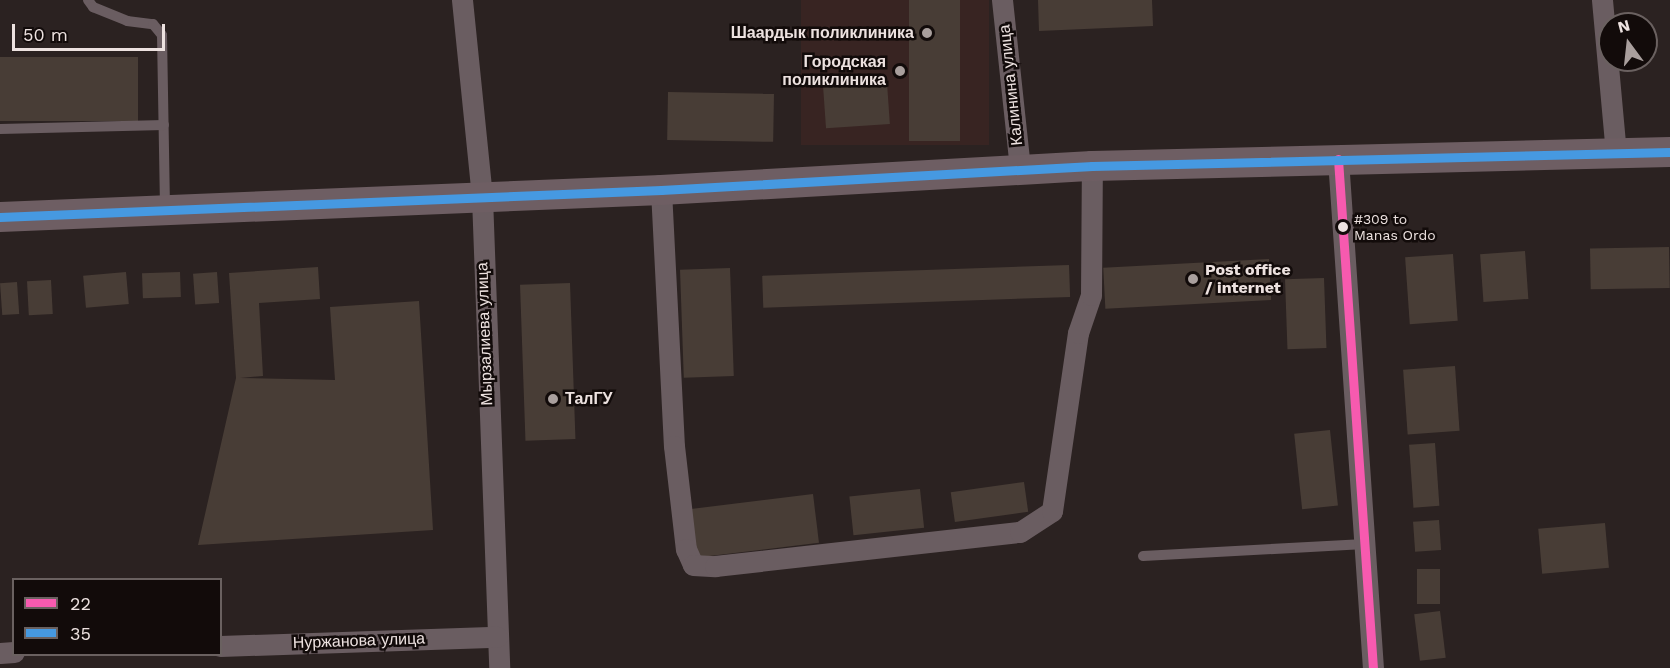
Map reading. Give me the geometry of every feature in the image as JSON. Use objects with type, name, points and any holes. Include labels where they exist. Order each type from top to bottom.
[{"type":"street","name":"Мырзалиева улица","points":[[462,0],[482,197],[499,668]]},
{"type":"street","name":"Калинина улица","points":[[1002,0],[1020,169]]},
{"type":"street","points":[[1602,0],[1616,154]]},
{"type":"street","points":[[0,217],[662,190],[1092,166],[1670,152]]},
{"type":"street","points":[[1338,159],[1373,668]]},
{"type":"street","points":[[662,190],[674,446],[686,549],[693,565],[715,566],[1020,532],[1052,511],[1078,333],[1091,295],[1092,166]]},
{"type":"street","name":"Нуржанова улица","points":[[222,646],[497,637]]},
{"type":"lane","points":[[88,0],[93,7],[127,21],[153,24],[162,35],[165,210]]},
{"type":"lane","points":[[0,129],[164,124]]},
{"type":"lane","points":[[1143,556],[1365,543]]},
{"type":"shaded area","name":"Городская поликлиника","points":[[801,0],[989,0],[989,145],[801,145]]},
{"type":"building","points":[[909,0],[960,0],[960,141],[909,141]]},
{"type":"building","points":[[1038,0],[1152,0],[1153,26],[1039,31]]},
{"type":"building","points":[[0,57],[138,57],[138,121],[0,121]]},
{"type":"building","points":[[887,83],[890,124],[826,128],[823,87]]},
{"type":"building","points":[[668,92],[774,94],[773,142],[667,140]]},
{"type":"building","points":[[1669,247],[1670,288],[1591,289],[1590,248]]},
{"type":"building","points":[[1525,251],[1528,299],[1483,302],[1480,254]]},
{"type":"building","points":[[1453,254],[1458,321],[1410,324],[1405,257]]},
{"type":"building","points":[[1269,259],[1271,300],[1105,309],[1103,268]]},
{"type":"building","points":[[1069,265],[1070,297],[763,308],[762,276]]},
{"type":"building","points":[[318,267],[320,299],[259,303],[263,376],[240,378],[335,380],[330,307],[419,301],[433,530],[198,545],[236,378],[229,273]]},
{"type":"building","points":[[730,268],[734,376],[684,378],[680,270]]},
{"type":"building","points":[[126,272],[129,304],[86,308],[83,276]]},
{"type":"building","points":[[180,272],[181,297],[143,298],[142,273]]},
{"type":"building","points":[[217,272],[219,303],[195,305],[193,274]]},
{"type":"building","points":[[1324,278],[1326,348],[1287,349],[1285,279]]},
{"type":"building","points":[[51,280],[53,314],[29,315],[27,281]]},
{"type":"building","points":[[17,282],[19,314],[2,315],[0,283]]},
{"type":"building","points":[[570,283],[575,439],[525,441],[520,285]]},
{"type":"building","points":[[1455,366],[1460,431],[1408,434],[1403,370]]},
{"type":"building","points":[[1330,430],[1338,506],[1302,509],[1294,434]]},
{"type":"building","points":[[1435,443],[1439,506],[1413,508],[1409,445]]},
{"type":"building","points":[[1024,482],[1028,512],[955,522],[951,492]]},
{"type":"building","points":[[920,489],[924,528],[853,535],[849,496]]},
{"type":"building","points":[[813,494],[819,543],[695,558],[689,509]]},
{"type":"building","points":[[1439,520],[1441,550],[1415,552],[1413,522]]},
{"type":"building","points":[[1605,523],[1609,568],[1542,574],[1538,529]]},
{"type":"building","points":[[1417,569],[1440,569],[1440,604],[1417,604]]},
{"type":"building","points":[[1440,611],[1446,658],[1420,661],[1414,614]]},
{"type":"transit line","name":"35","points":[[0,217],[661,190],[1092,166],[1670,152]]},
{"type":"transit line","name":"22","points":[[1338,159],[1373,668]]},
{"type":"place","name":"Шаардык поликлиника","points":[[927,33]]},
{"type":"place","name":"Городская поликлиника","points":[[900,71]]},
{"type":"place","name":"#309 to Manas Ordo","points":[[1343,227]]},
{"type":"place","name":"Post office / internet","points":[[1193,279]]},
{"type":"place","name":"ТалГУ","points":[[553,399]]}]
